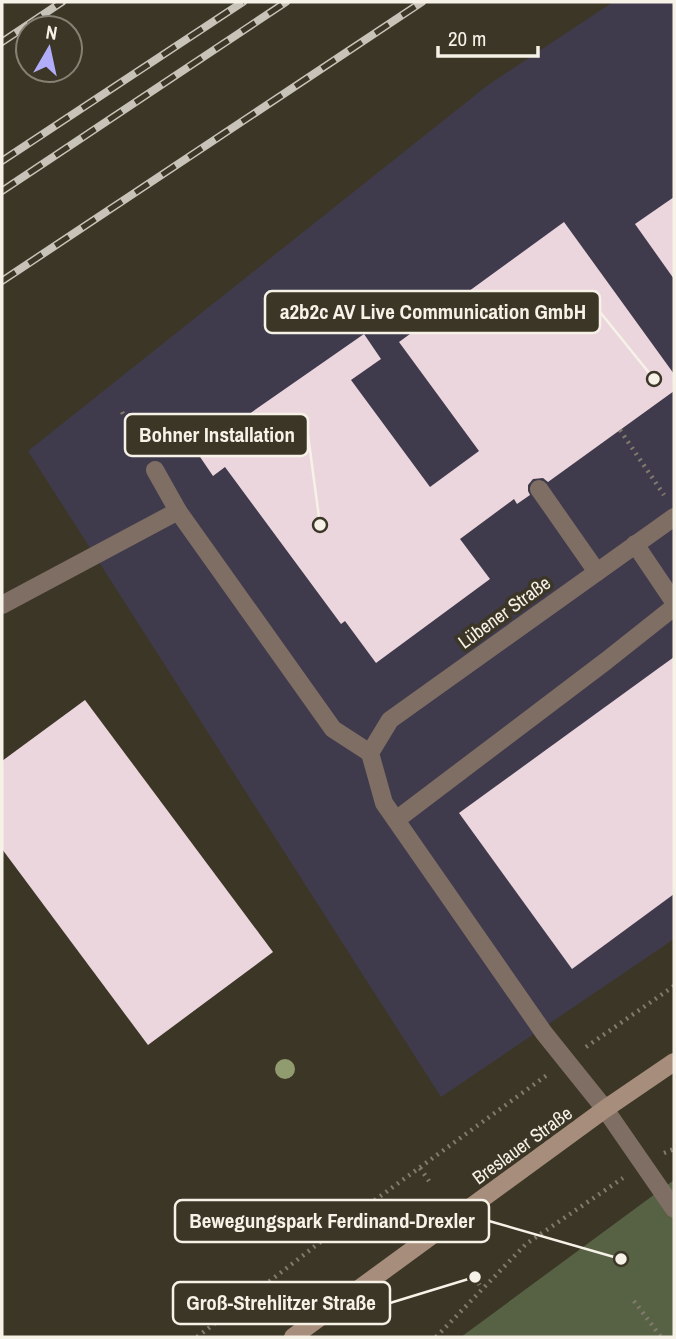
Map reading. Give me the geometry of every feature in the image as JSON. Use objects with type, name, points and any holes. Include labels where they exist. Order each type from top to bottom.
[{"type":"main road","name":"Breslauer Straße","points":[[293,1337],[605,1109],[674,1062]]},
{"type":"street","points":[[155,470],[178,511],[333,729],[370,753],[384,803],[544,1033],[605,1109],[674,1209]]},
{"type":"street","points":[[539,489],[597,572]]},
{"type":"street","points":[[2,605],[178,511]]},
{"type":"street","name":"Lübener Straße","points":[[370,753],[390,720],[674,517]]},
{"type":"street","points":[[635,544],[674,602]]},
{"type":"street","points":[[396,820],[674,607]]},
{"type":"path","points":[[122,412],[155,470]]},
{"type":"path","points":[[620,430],[667,498]]},
{"type":"path","points":[[197,1337],[375,1200],[674,986]]},
{"type":"path","points":[[437,1337],[526,1244],[643,1163]]},
{"type":"path","points":[[420,1168],[429,1181]]},
{"type":"path","points":[[475,1277],[482,1289]]},
{"type":"path","points":[[634,1301],[661,1337]]},
{"type":"shaded area","points":[[613,2],[674,2],[674,939],[441,1097],[28,451],[488,85]]},
{"type":"green space","points":[[674,1180],[674,1337],[461,1337]]},
{"type":"building","points":[[674,197],[674,279],[635,224]]},
{"type":"building","points":[[564,222],[674,374],[674,391],[548,482],[543,478],[533,479],[528,485],[530,495],[517,504],[514,499],[460,539],[490,579],[376,663],[345,621],[341,624],[225,467],[213,476],[196,451],[364,334],[381,359],[351,380],[430,487],[479,451],[399,342]]},
{"type":"building","points":[[674,657],[674,894],[572,969],[459,813]]},
{"type":"building","points":[[85,700],[273,952],[148,1045],[2,849],[2,761]]},
{"type":"railway","points":[[2,42],[62,2]]},
{"type":"railway","points":[[2,161],[243,2]]},
{"type":"railway","points":[[2,191],[286,2]]},
{"type":"railway","points":[[2,281],[422,2]]},
{"type":"place","name":"a2b2c AV Live Communication GmbH","points":[[654,379]]},
{"type":"place","name":"Bohner Installation","points":[[320,525]]},
{"type":"place","name":"Bewegungspark Ferdinand-Drexler","points":[[621,1259]]},
{"type":"place","name":"Groß-Strehlitzer Straße","points":[[475,1277]]}]
